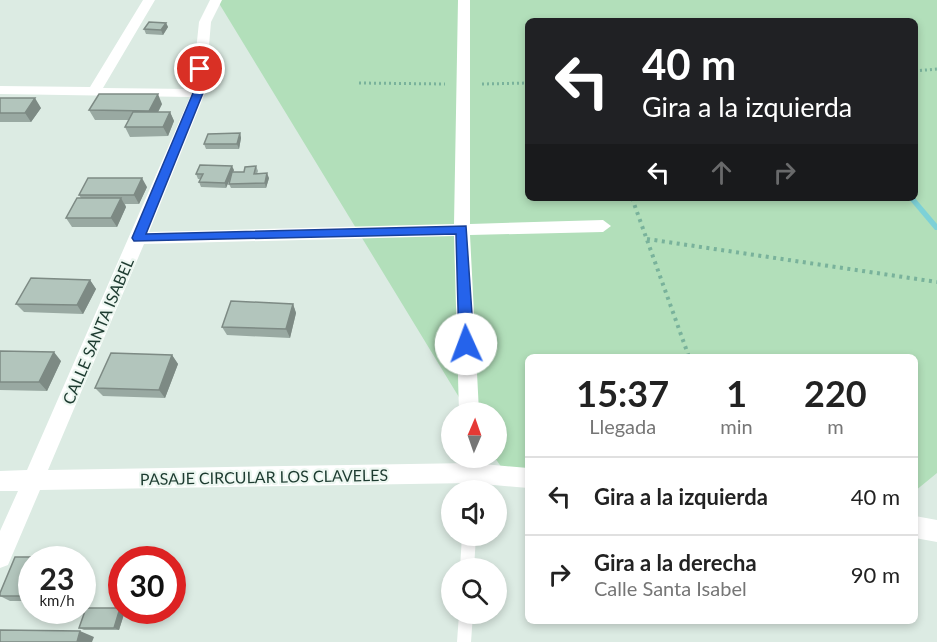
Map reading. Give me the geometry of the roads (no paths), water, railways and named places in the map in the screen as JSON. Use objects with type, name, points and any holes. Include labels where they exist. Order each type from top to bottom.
[{"type":"street","points":[[95,90],[148,0]]},
{"type":"street","name":"CALLE SANTA ISABEL","points":[[0,557],[198,93],[205,22],[216,0]]},
{"type":"street","points":[[464,0],[462,230],[469,402]]},
{"type":"street","points":[[3,94],[95,90],[198,93]]},
{"type":"street","points":[[138,238],[603,226]]},
{"type":"street","name":"PASAJE CIRCULAR LOS CLAVELES","points":[[0,481],[471,474],[525,478]]},
{"type":"street","points":[[918,528],[937,531]]},
{"type":"lane","points":[[464,642],[465,624]]},
{"type":"waterway","points":[[914,201],[937,228]]}]
